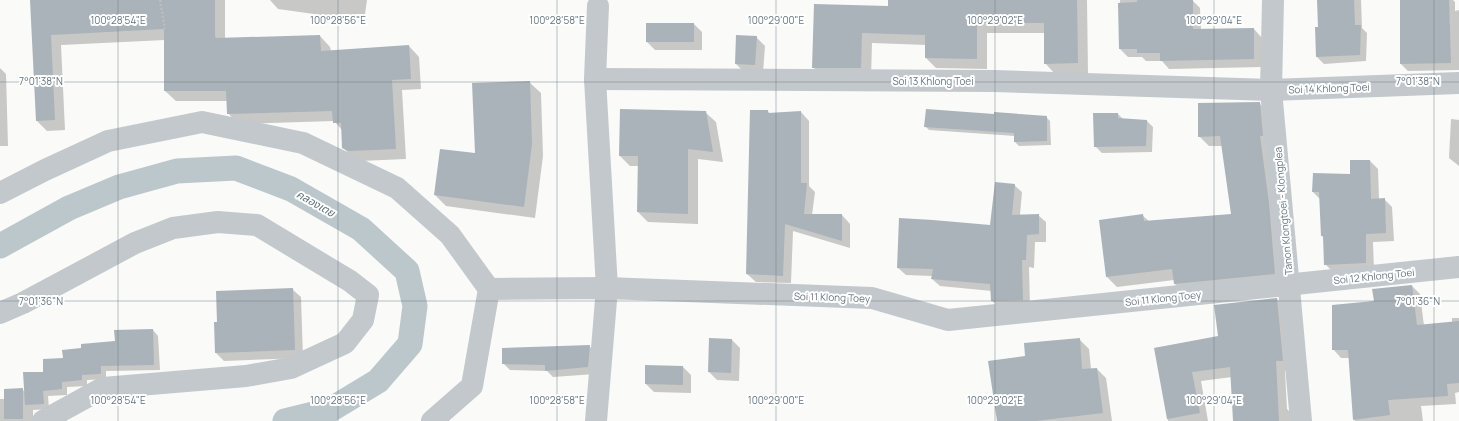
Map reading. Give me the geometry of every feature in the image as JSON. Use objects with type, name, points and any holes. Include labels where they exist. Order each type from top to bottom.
[{"type":"street","name":"Tanon Klongtoei - Klongplea","points":[[1273,0],[1271,90],[1290,285],[1301,421]]},
{"type":"street","points":[[596,421],[607,288],[595,79],[598,6]]},
{"type":"street","name":"Soi 13 Khlong Toei","points":[[595,79],[994,81],[1271,90]]},
{"type":"street","name":"Soi 14 Khlong Toei","points":[[1271,90],[1459,82]]},
{"type":"street","points":[[0,193],[45,170],[108,141],[202,122],[303,143],[397,188],[450,235],[489,290],[472,386],[432,421]]},
{"type":"street","points":[[0,313],[135,243],[173,228],[218,222],[257,225],[350,281],[368,295],[363,320],[345,343],[291,368],[246,376],[104,388],[42,421]]},
{"type":"street","name":"Soi 12 Khlong Toei","points":[[1290,285],[1459,267]]},
{"type":"street","name":"Soi 11 Klong Toey","points":[[489,290],[607,288],[872,298],[948,320],[1290,285]]},
{"type":"path","points":[[160,0],[165,29]]},
{"type":"building","points":[[30,0],[215,0],[216,38],[320,35],[321,51],[409,45],[411,79],[392,80],[396,149],[349,151],[342,148],[341,123],[333,123],[332,111],[227,114],[226,91],[164,91],[164,29],[51,35],[55,120],[36,121]]},
{"type":"building","points":[[888,0],[1077,0],[1078,63],[1044,64],[1044,23],[977,23],[977,59],[925,58],[925,35],[862,33],[861,68],[812,68],[814,4],[888,6]]},
{"type":"building","points":[[1137,0],[1193,0],[1193,29],[1254,28],[1254,59],[1160,61],[1160,53],[1137,53],[1137,49],[1119,49],[1118,3],[1137,2]]},
{"type":"building","points":[[1317,0],[1354,0],[1355,25],[1361,25],[1360,55],[1316,57],[1315,27],[1318,27]]},
{"type":"building","points":[[1400,0],[1449,0],[1451,63],[1400,64]]},
{"type":"building","points":[[646,23],[694,23],[694,42],[646,42]]},
{"type":"building","points":[[736,35],[757,36],[755,65],[735,64]]},
{"type":"building","points":[[530,81],[532,144],[524,207],[434,195],[440,149],[475,153],[472,83]]},
{"type":"building","points":[[1260,102],[1263,136],[1260,136],[1269,203],[1275,274],[1174,284],[1172,269],[1106,277],[1099,220],[1143,214],[1144,221],[1231,214],[1220,136],[1198,137],[1198,103]]},
{"type":"building","points":[[620,109],[706,111],[713,152],[688,149],[688,214],[637,212],[638,156],[619,156]]},
{"type":"building","points":[[926,109],[1047,116],[1047,141],[1014,142],[1014,133],[924,127]]},
{"type":"building","points":[[750,110],[768,110],[768,113],[801,111],[801,183],[807,183],[804,214],[842,214],[842,241],[785,224],[783,276],[746,274]]},
{"type":"building","points":[[1093,113],[1118,113],[1118,118],[1147,120],[1146,146],[1094,147]]},
{"type":"building","points":[[1350,160],[1370,160],[1371,199],[1385,198],[1386,233],[1366,234],[1366,263],[1324,265],[1319,192],[1312,192],[1313,173],[1350,174]]},
{"type":"building","points":[[995,182],[1015,184],[1012,215],[1039,214],[1039,234],[1027,235],[1026,260],[1022,260],[1023,300],[991,301],[990,284],[931,279],[933,269],[897,268],[899,218],[990,225]]},
{"type":"building","points":[[1412,285],[1417,325],[1459,321],[1459,383],[1447,384],[1448,396],[1388,400],[1390,415],[1353,420],[1348,350],[1332,350],[1332,305],[1374,301],[1372,289]]},
{"type":"building","points":[[293,288],[295,350],[215,353],[214,322],[217,322],[216,291]]},
{"type":"building","points":[[1277,298],[1283,361],[1276,361],[1279,421],[1233,421],[1230,367],[1192,372],[1200,413],[1167,419],[1154,348],[1218,336],[1214,305]]},
{"type":"building","points":[[153,329],[154,365],[101,366],[101,374],[82,375],[82,380],[62,382],[62,389],[43,391],[44,404],[25,405],[23,372],[43,372],[43,359],[63,358],[62,350],[81,348],[81,344],[115,341],[114,330]]},
{"type":"building","points":[[709,338],[732,339],[731,373],[708,372]]},
{"type":"building","points":[[1080,338],[1082,369],[1097,368],[1103,413],[1035,421],[997,421],[988,361],[1025,356],[1024,343]]},
{"type":"building","points":[[590,345],[588,367],[545,371],[545,365],[502,364],[502,348]]},
{"type":"building","points":[[645,365],[683,366],[683,385],[645,384]]},
{"type":"building","points":[[23,388],[23,419],[4,419],[4,389]]},
{"type":"waterway","name":"คลองเตย","points":[[0,246],[69,208],[119,187],[177,171],[236,168],[291,189],[361,229],[407,271],[415,306],[410,344],[378,381],[330,410],[285,421]]}]
